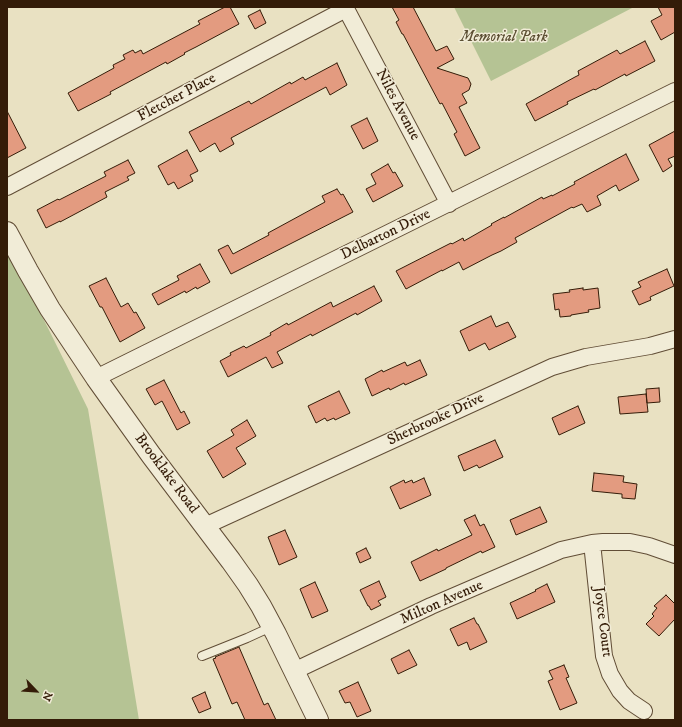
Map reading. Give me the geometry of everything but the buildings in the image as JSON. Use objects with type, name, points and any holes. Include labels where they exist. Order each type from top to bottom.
[{"type":"street","name":"Fletcher Place","points":[[7,187],[346,8]]},
{"type":"street","name":"Niles Avenue","points":[[346,8],[449,204]]},
{"type":"street","name":"Delbarton Drive","points":[[96,378],[675,91]]},
{"type":"street","name":"Brooklake Road","points":[[7,232],[50,309],[96,378],[151,455],[248,585],[272,627],[318,720]]},
{"type":"street","name":"Sherbrooke Drive","points":[[205,526],[552,367],[586,357],[650,346],[675,339]]},
{"type":"street","points":[[592,543],[630,542],[675,555]]},
{"type":"street","name":"Milton Avenue","points":[[294,672],[431,606],[568,547],[592,543]]},
{"type":"street","name":"Joyce Court","points":[[592,543],[604,656],[610,674],[620,691],[629,702],[644,710]]},
{"type":"lane","points":[[202,656],[272,627]]},
{"type":"green space","name":"Memorial Park","points":[[454,7],[634,7],[491,81]]},
{"type":"green space","points":[[7,247],[88,409],[139,720],[7,720]]}]
